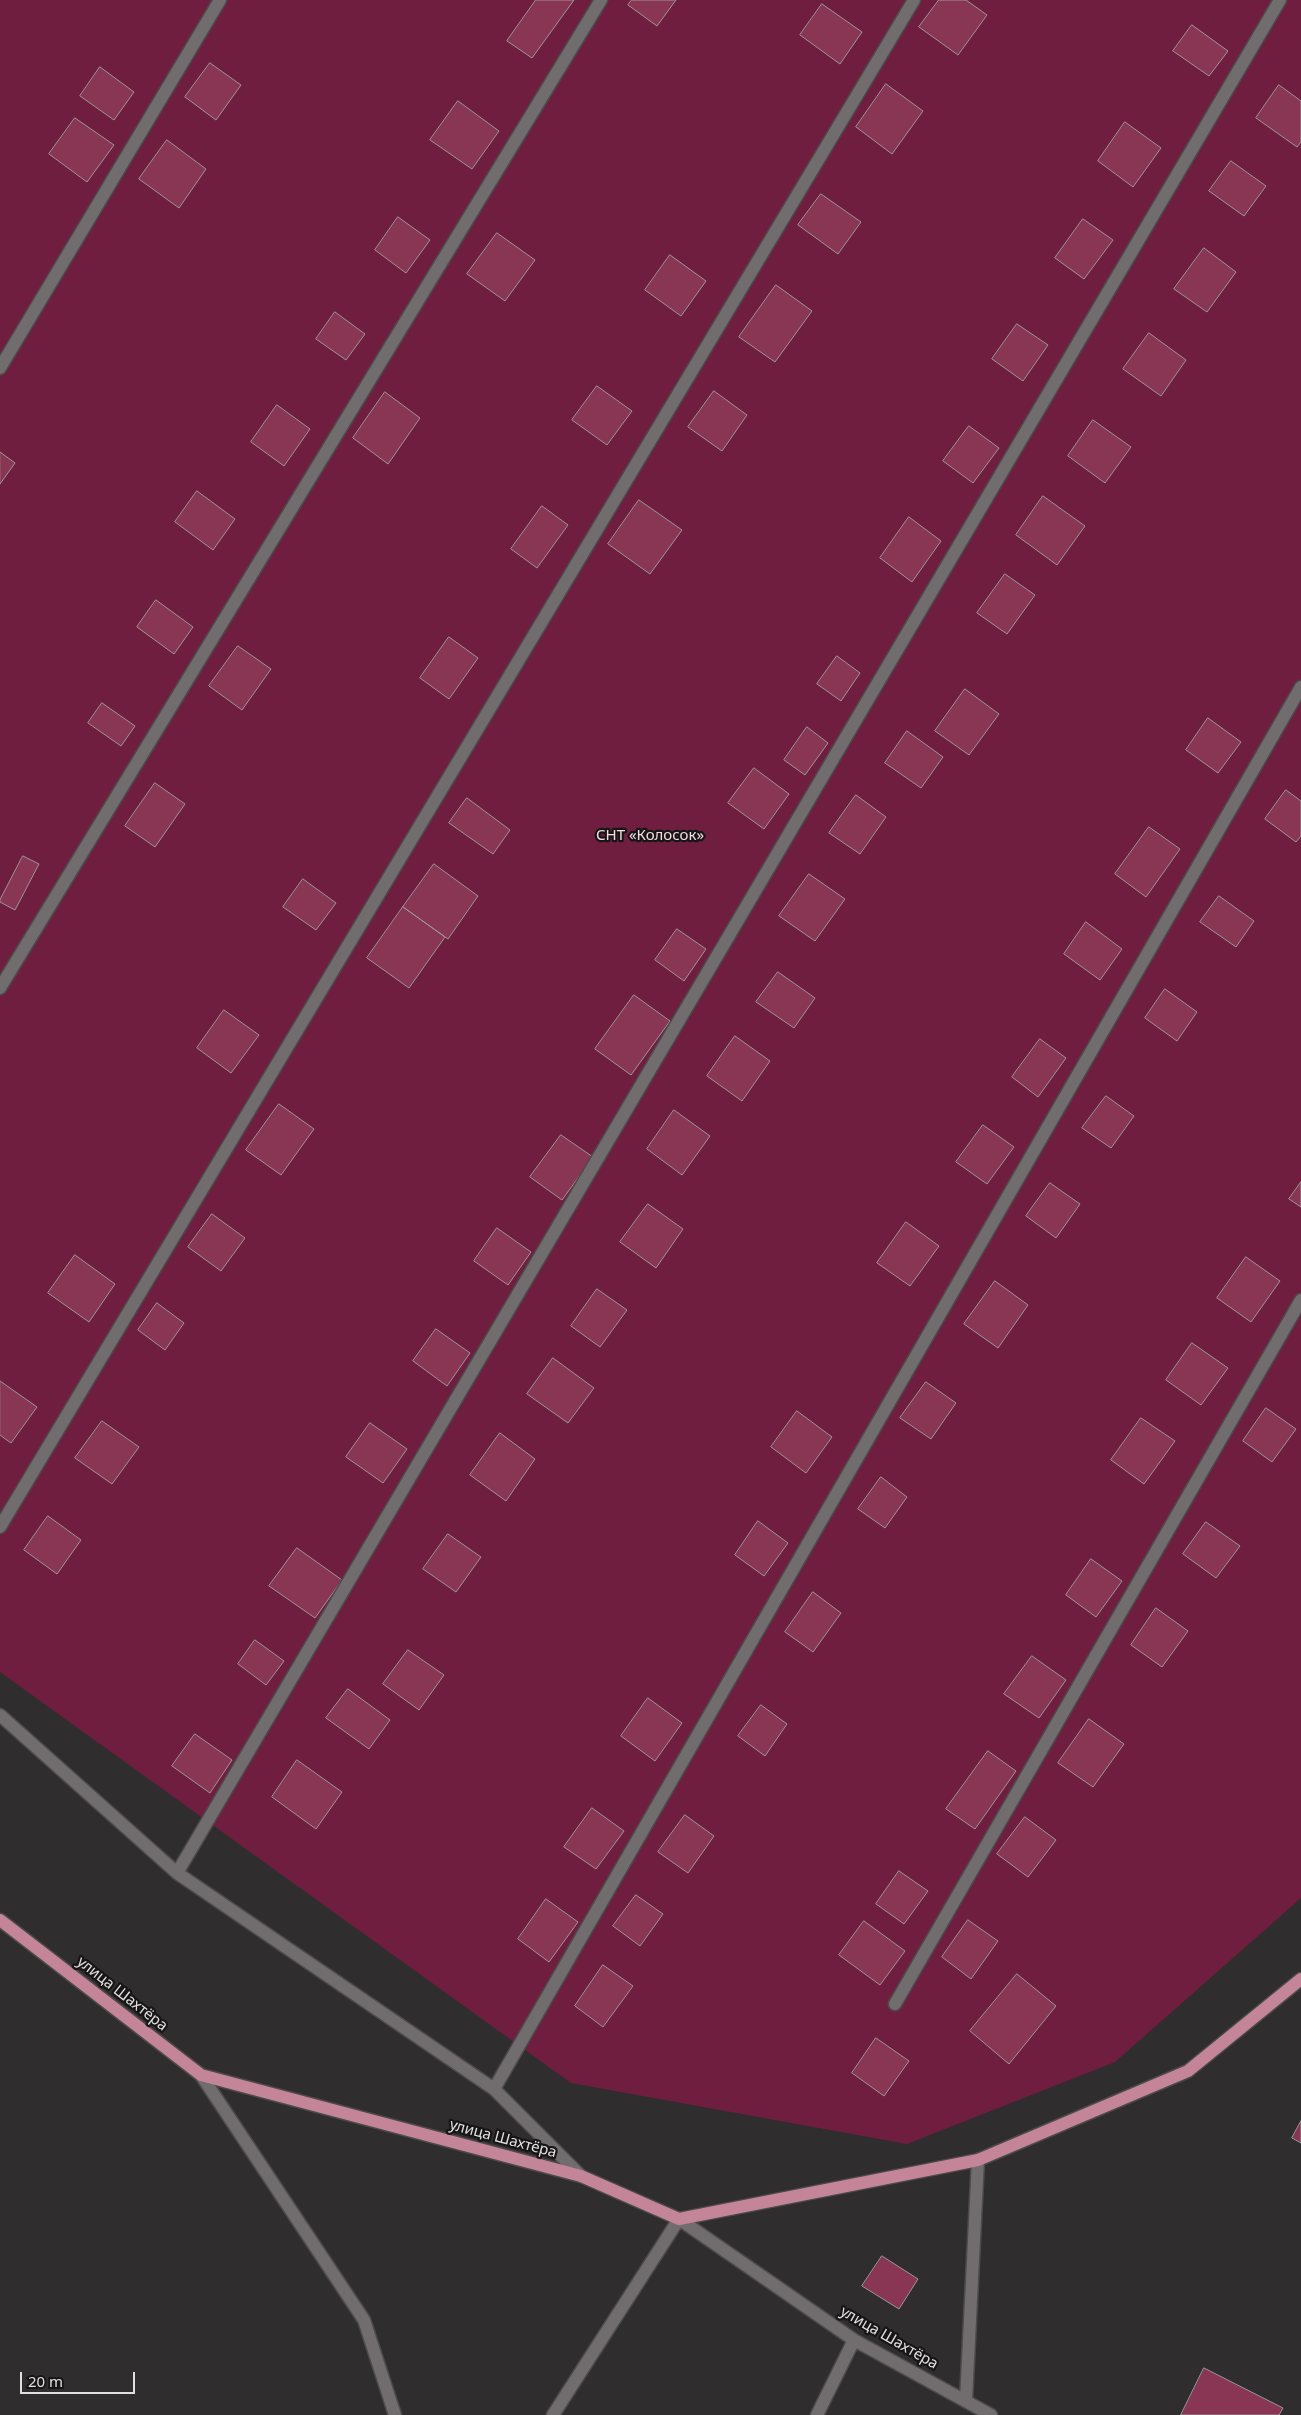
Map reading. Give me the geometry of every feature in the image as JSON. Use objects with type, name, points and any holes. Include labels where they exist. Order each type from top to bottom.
[{"type":"main road","name":"улица Шахтёра","points":[[0,1920],[201,2075],[581,2176],[679,2219]]},
{"type":"main road","points":[[679,2219],[978,2160],[1188,2071],[1301,1979]]},
{"type":"street","points":[[0,368],[220,0]]},
{"type":"street","points":[[0,988],[601,0]]},
{"type":"street","points":[[0,1527],[914,0]]},
{"type":"street","points":[[177,1873],[1280,0]]},
{"type":"street","points":[[494,2089],[1301,687]]},
{"type":"street","points":[[895,2004],[1301,1300]]},
{"type":"street","points":[[0,1715],[177,1873],[494,2089],[581,2176]]},
{"type":"street","points":[[201,2075],[364,2320],[395,2415]]},
{"type":"street","points":[[966,2400],[978,2160]]},
{"type":"street","points":[[553,2415],[679,2219]]},
{"type":"street","name":"улица Шахтёра","points":[[679,2219],[854,2340],[991,2415]]},
{"type":"street","points":[[817,2415],[854,2340]]},
{"type":"green space","name":"СНТ «Колосок»","points":[[0,0],[1301,0],[1301,1898],[1115,2062],[907,2144],[571,2083],[0,1672]]},
{"type":"building","points":[[536,0],[574,0],[532,58],[507,41]]},
{"type":"building","points":[[632,0],[676,0],[657,26],[628,5]]},
{"type":"building","points":[[939,0],[966,0],[987,15],[958,55],[919,27]]},
{"type":"building","points":[[822,4],[862,32],[840,64],[800,35]]},
{"type":"building","points":[[1192,25],[1228,51],[1209,76],[1173,51]]},
{"type":"building","points":[[210,63],[241,85],[216,120],[185,97]]},
{"type":"building","points":[[100,67],[134,92],[114,120],[80,96]]},
{"type":"building","points":[[886,84],[923,111],[892,154],[856,127]]},
{"type":"building","points":[[1279,85],[1301,101],[1301,142],[1297,147],[1256,118]]},
{"type":"building","points":[[458,101],[499,131],[472,169],[430,140]]},
{"type":"building","points":[[75,118],[114,145],[87,182],[49,154]]},
{"type":"building","points":[[1125,122],[1161,148],[1133,187],[1098,161]]},
{"type":"building","points":[[167,140],[206,169],[179,208],[139,179]]},
{"type":"building","points":[[1231,161],[1266,186],[1244,216],[1209,191]]},
{"type":"building","points":[[821,194],[861,222],[838,254],[798,225]]},
{"type":"building","points":[[398,217],[430,240],[406,273],[375,250]]},
{"type":"building","points":[[1083,219],[1113,240],[1084,279],[1055,258]]},
{"type":"building","points":[[497,233],[535,260],[505,301],[467,274]]},
{"type":"building","points":[[1204,248],[1236,272],[1207,312],[1174,289]]},
{"type":"building","points":[[670,255],[706,281],[681,316],[645,290]]},
{"type":"building","points":[[776,285],[812,311],[775,362],[739,337]]},
{"type":"building","points":[[335,312],[365,334],[346,360],[316,339]]},
{"type":"building","points":[[1017,324],[1048,345],[1023,381],[992,359]]},
{"type":"building","points":[[1149,333],[1186,360],[1161,396],[1123,369]]},
{"type":"building","points":[[597,386],[632,411],[607,445],[572,420]]},
{"type":"building","points":[[714,391],[747,415],[722,451],[688,427]]},
{"type":"building","points":[[385,392],[420,418],[388,464],[353,438]]},
{"type":"building","points":[[277,405],[310,429],[284,466],[251,442]]},
{"type":"building","points":[[1093,420],[1131,447],[1105,483],[1068,456]]},
{"type":"building","points":[[969,426],[999,448],[973,483],[943,461]]},
{"type":"building","points":[[0,452],[15,463],[0,484]]},
{"type":"building","points":[[197,491],[235,519],[213,550],[175,522]]},
{"type":"building","points":[[1043,496],[1085,526],[1057,565],[1016,535]]},
{"type":"building","points":[[639,500],[682,530],[650,574],[608,544]]},
{"type":"building","points":[[542,506],[568,525],[537,568],[511,549]]},
{"type":"building","points":[[909,517],[941,541],[912,582],[880,558]]},
{"type":"building","points":[[1005,574],[1035,595],[1007,634],[977,613]]},
{"type":"building","points":[[156,600],[193,627],[174,654],[137,627]]},
{"type":"building","points":[[449,637],[478,658],[449,699],[420,678]]},
{"type":"building","points":[[238,646],[271,669],[242,710],[209,686]]},
{"type":"building","points":[[837,656],[860,673],[841,701],[817,684]]},
{"type":"building","points":[[965,689],[999,714],[969,755],[935,731]]},
{"type":"building","points":[[102,703],[135,726],[121,746],[88,723]]},
{"type":"building","points":[[1208,718],[1241,742],[1218,773],[1186,750]]},
{"type":"building","points":[[807,727],[828,743],[805,775],[784,760]]},
{"type":"building","points":[[907,731],[943,757],[921,788],[885,763]]},
{"type":"building","points":[[754,768],[789,794],[764,829],[728,803]]},
{"type":"building","points":[[155,783],[185,804],[155,847],[125,826]]},
{"type":"building","points":[[1286,790],[1301,801],[1301,836],[1296,842],[1265,819]]},
{"type":"building","points":[[856,795],[886,817],[860,854],[829,833]]},
{"type":"building","points":[[467,798],[510,830],[493,854],[449,823]]},
{"type":"building","points":[[1149,827],[1180,849],[1146,897],[1115,874]]},
{"type":"building","points":[[23,856],[39,864],[15,910],[0,902],[0,900]]},
{"type":"building","points":[[434,864],[478,896],[448,939],[403,907]]},
{"type":"building","points":[[809,874],[845,899],[815,941],[779,916]]},
{"type":"building","points":[[303,879],[336,903],[316,930],[283,907]]},
{"type":"building","points":[[1219,896],[1254,921],[1236,947],[1200,922]]},
{"type":"building","points":[[403,907],[445,937],[409,988],[367,958]]},
{"type":"building","points":[[1086,922],[1122,949],[1100,980],[1064,954]]},
{"type":"building","points":[[677,929],[706,949],[684,981],[655,960]]},
{"type":"building","points":[[778,972],[815,998],[794,1028],[756,1002]]},
{"type":"building","points":[[1165,989],[1197,1012],[1177,1041],[1145,1018]]},
{"type":"building","points":[[634,995],[670,1021],[631,1075],[595,1049]]},
{"type":"building","points":[[224,1010],[259,1035],[231,1073],[197,1048]]},
{"type":"building","points":[[735,1036],[770,1061],[742,1101],[707,1076]]},
{"type":"building","points":[[1040,1039],[1066,1058],[1038,1097],[1012,1077]]},
{"type":"building","points":[[1106,1096],[1134,1116],[1111,1148],[1082,1128]]},
{"type":"building","points":[[279,1104],[314,1129],[281,1175],[246,1150]]},
{"type":"building","points":[[674,1110],[710,1136],[682,1175],[647,1149]]},
{"type":"building","points":[[983,1125],[1014,1147],[987,1184],[956,1162]]},
{"type":"building","points":[[561,1135],[593,1157],[562,1200],[530,1177]]},
{"type":"building","points":[[1301,1182],[1301,1207],[1289,1199]]},
{"type":"building","points":[[1050,1183],[1080,1204],[1056,1238],[1026,1216]]},
{"type":"building","points":[[648,1204],[683,1229],[656,1268],[620,1242]]},
{"type":"building","points":[[212,1214],[245,1238],[221,1271],[188,1247]]},
{"type":"building","points":[[906,1222],[939,1246],[910,1286],[877,1263]]},
{"type":"building","points":[[497,1228],[531,1252],[508,1285],[474,1261]]},
{"type":"building","points":[[75,1255],[115,1284],[89,1322],[48,1293]]},
{"type":"building","points":[[1246,1257],[1280,1281],[1251,1322],[1217,1298]]},
{"type":"building","points":[[995,1281],[1028,1305],[998,1348],[964,1324]]},
{"type":"building","points":[[597,1289],[627,1310],[600,1347],[571,1326]]},
{"type":"building","points":[[157,1303],[184,1323],[165,1350],[138,1330]]},
{"type":"building","points":[[436,1329],[470,1353],[447,1386],[413,1361]]},
{"type":"building","points":[[1192,1343],[1228,1368],[1201,1405],[1166,1380]]},
{"type":"building","points":[[553,1358],[594,1388],[568,1423],[527,1394]]},
{"type":"building","points":[[0,1381],[37,1407],[11,1443],[0,1435]]},
{"type":"building","points":[[926,1382],[956,1403],[931,1439],[900,1418]]},
{"type":"building","points":[[1266,1408],[1296,1429],[1272,1462],[1243,1441]]},
{"type":"building","points":[[797,1411],[832,1437],[806,1473],[771,1447]]},
{"type":"building","points":[[1141,1418],[1175,1441],[1144,1484],[1111,1460]]},
{"type":"building","points":[[102,1421],[139,1447],[112,1484],[75,1458]]},
{"type":"building","points":[[370,1423],[407,1449],[383,1483],[346,1457]]},
{"type":"building","points":[[500,1433],[535,1459],[506,1501],[470,1475]]},
{"type":"building","points":[[881,1477],[907,1497],[885,1528],[858,1509]]},
{"type":"building","points":[[48,1516],[81,1540],[57,1574],[24,1550]]},
{"type":"building","points":[[758,1521],[788,1543],[764,1576],[735,1555]]},
{"type":"building","points":[[1206,1522],[1240,1546],[1216,1578],[1183,1554]]},
{"type":"building","points":[[448,1534],[481,1557],[456,1592],[423,1569]]},
{"type":"building","points":[[297,1548],[342,1580],[315,1618],[269,1586]]},
{"type":"building","points":[[1091,1559],[1122,1581],[1096,1617],[1066,1595]]},
{"type":"building","points":[[813,1592],[841,1613],[813,1652],[785,1632]]},
{"type":"building","points":[[1156,1608],[1188,1631],[1162,1667],[1131,1645]]},
{"type":"building","points":[[255,1640],[284,1661],[266,1685],[238,1664]]},
{"type":"building","points":[[408,1650],[444,1675],[419,1710],[383,1684]]},
{"type":"building","points":[[1032,1656],[1066,1680],[1039,1718],[1004,1694]]},
{"type":"building","points":[[348,1689],[390,1720],[369,1749],[326,1718]]},
{"type":"building","points":[[648,1698],[682,1723],[655,1761],[621,1736]]},
{"type":"building","points":[[761,1705],[787,1724],[765,1756],[738,1736]]},
{"type":"building","points":[[1089,1719],[1124,1744],[1093,1787],[1058,1763]]},
{"type":"building","points":[[195,1734],[232,1760],[210,1793],[172,1766]]},
{"type":"building","points":[[988,1751],[1016,1771],[975,1829],[946,1809]]},
{"type":"building","points":[[297,1760],[342,1792],[316,1829],[272,1797]]},
{"type":"building","points":[[592,1808],[624,1831],[596,1869],[564,1847]]},
{"type":"building","points":[[685,1815],[714,1836],[688,1873],[658,1852]]},
{"type":"building","points":[[1025,1817],[1056,1840],[1028,1877],[997,1854]]},
{"type":"building","points":[[899,1871],[928,1891],[904,1924],[876,1904]]},
{"type":"building","points":[[636,1895],[663,1914],[640,1946],[613,1926]]},
{"type":"building","points":[[546,1899],[578,1922],[549,1962],[518,1939]]},
{"type":"building","points":[[968,1920],[998,1941],[971,1979],[942,1957]]},
{"type":"building","points":[[864,1921],[905,1951],[880,1985],[839,1955]]},
{"type":"building","points":[[603,1965],[633,1986],[603,2027],[575,2006]]},
{"type":"building","points":[[1017,1974],[1056,2006],[1009,2064],[970,2031]]},
{"type":"building","points":[[876,2038],[909,2061],[884,2096],[852,2073]]},
{"type":"building","points":[[1301,2121],[1301,2143],[1292,2138]]},
{"type":"building","points":[[882,2256],[918,2279],[899,2309],[862,2286]]},
{"type":"building","points":[[1204,2368],[1283,2408],[1279,2415],[1181,2415]]}]
